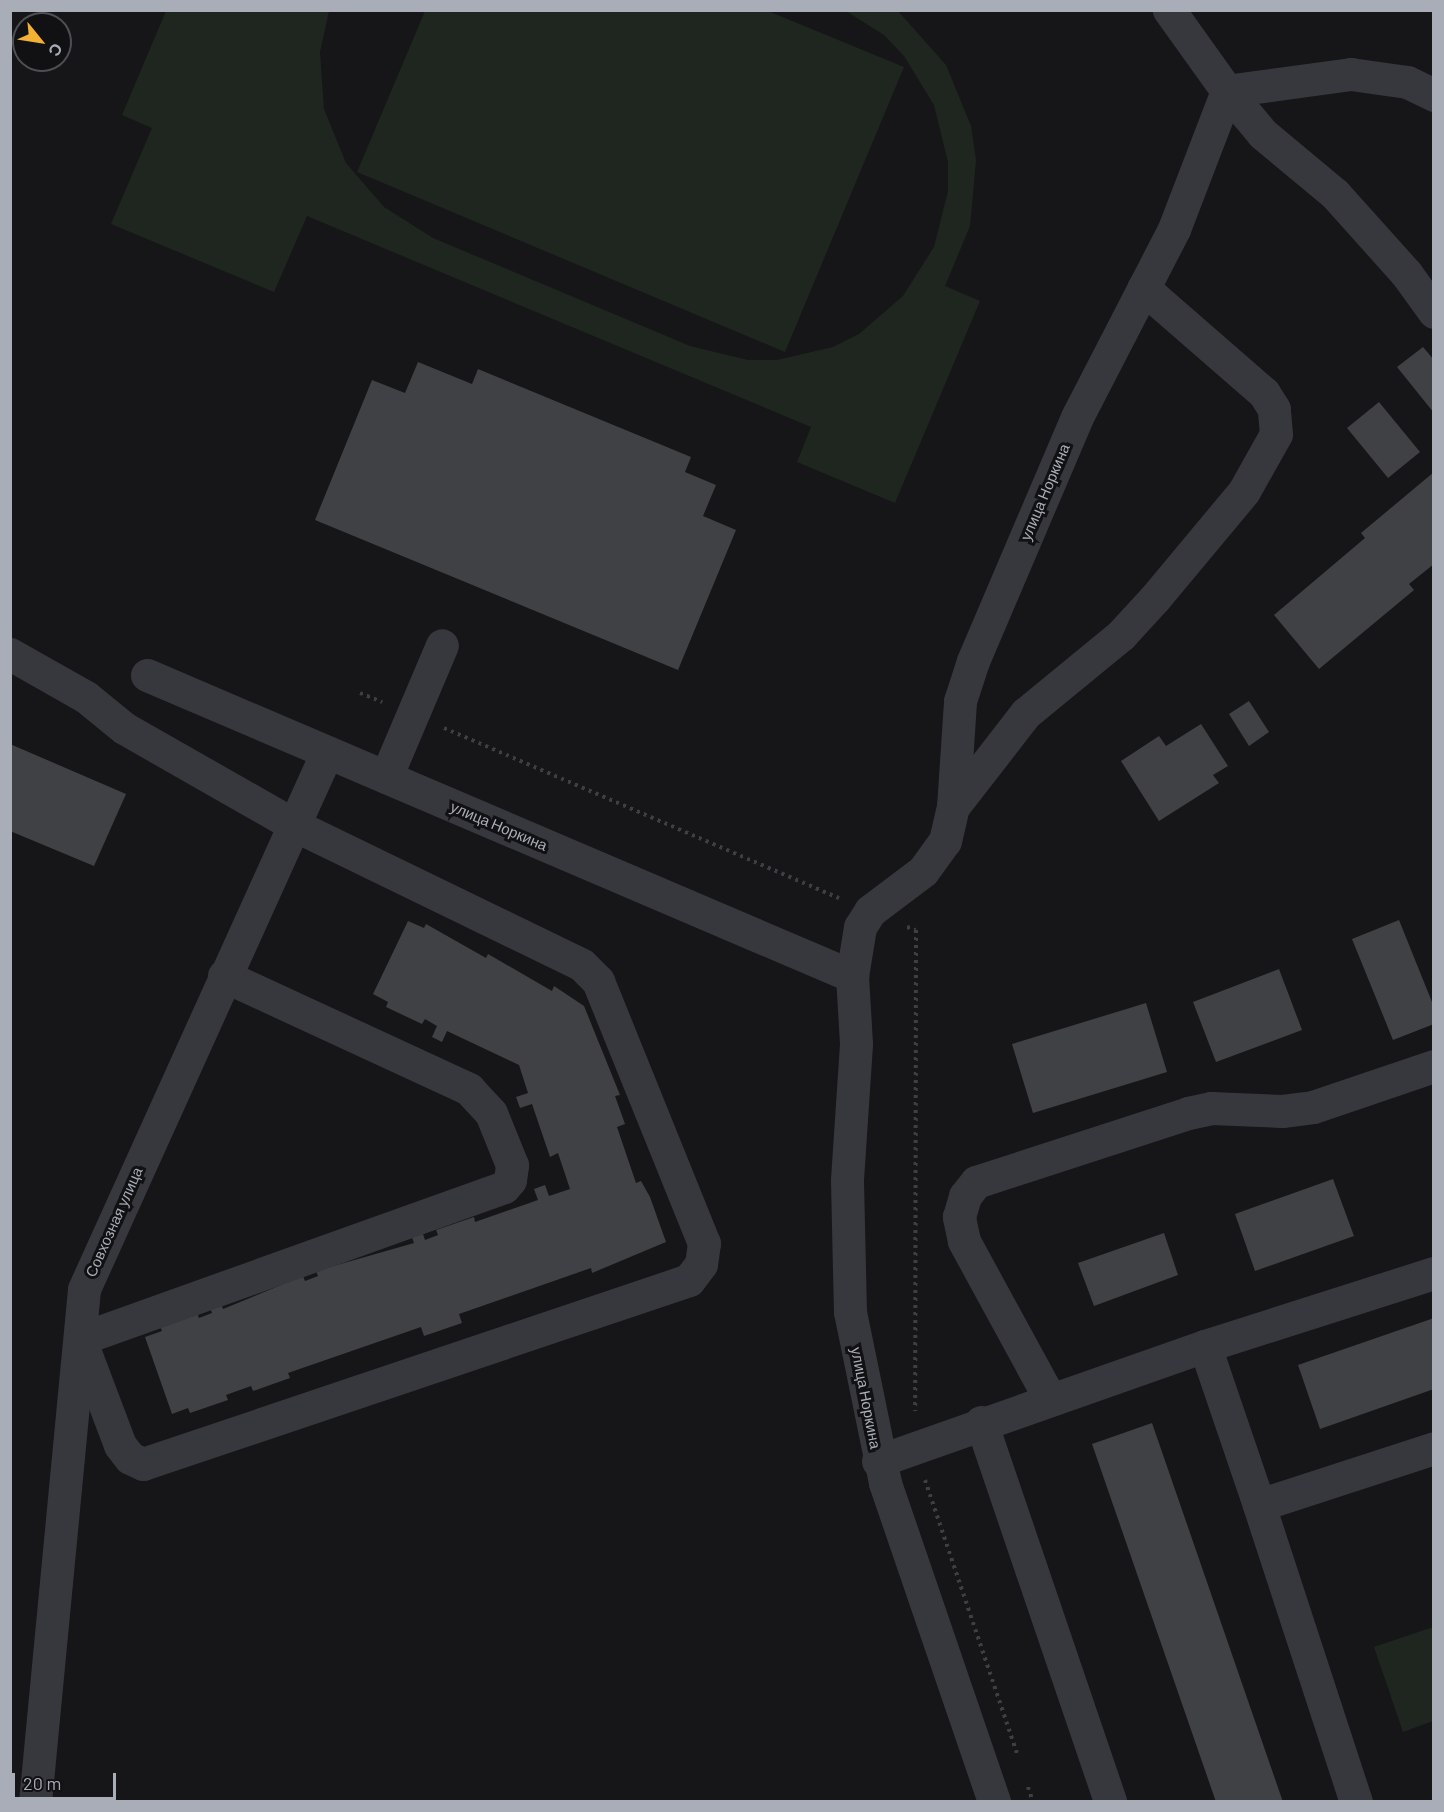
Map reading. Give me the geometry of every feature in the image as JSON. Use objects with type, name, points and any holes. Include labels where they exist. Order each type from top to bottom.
[{"type":"street","points":[[1169,10],[1227,91],[1263,134],[1335,194],[1406,273],[1434,312]]},
{"type":"street","points":[[1227,91],[1351,74],[1407,82],[1434,95]]},
{"type":"street","name":"улица Норкина","points":[[994,1802],[878,1461],[850,1312],[847,1181],[856,1044],[852,976],[860,927],[880,900],[933,860],[945,841],[954,807],[960,701],[973,661],[1077,417],[1174,229],[1227,91]]},
{"type":"street","points":[[954,807],[1026,713],[1121,635],[1155,598],[1244,491],[1276,434],[1274,409],[1264,393],[1143,288]]},
{"type":"street","points":[[386,777],[442,645]]},
{"type":"street","points":[[10,654],[86,697],[124,728],[292,824],[557,949],[598,981],[704,1243],[701,1264],[689,1280],[143,1464],[130,1458],[120,1445],[81,1339],[504,1187],[510,1180],[512,1165],[491,1113],[469,1089],[224,976]]},
{"type":"street","name":"улица Норкина","points":[[147,675],[852,976]]},
{"type":"street","name":"Совхозная улица","points":[[34,1802],[81,1339],[84,1289],[292,824],[327,752]]},
{"type":"street","points":[[1050,1399],[964,1241],[959,1217],[964,1196],[976,1182],[1188,1113],[1211,1108],[1282,1111],[1313,1107],[1434,1066]]},
{"type":"street","points":[[878,1461],[981,1422],[1205,1346],[1434,1273]]},
{"type":"street","points":[[1205,1346],[1356,1802]]},
{"type":"street","points":[[981,1422],[1110,1802]]},
{"type":"street","points":[[1259,1505],[1434,1448]]},
{"type":"shaded area","points":[[166,11],[329,11],[320,52],[324,109],[346,163],[384,207],[433,238],[690,346],[748,360],[777,360],[833,347],[859,334],[903,296],[934,247],[948,191],[948,162],[934,105],[904,56],[884,35],[846,11],[898,11],[946,65],[971,126],[976,160],[970,226],[945,286],[980,301],[895,503],[797,462],[811,427],[307,216],[274,292],[111,224],[152,128],[122,115]]},
{"type":"shaded area","points":[[425,11],[768,11],[904,67],[785,352],[357,172]]},
{"type":"shaded area","points":[[1433,1627],[1433,1721],[1403,1732],[1374,1647]]},
{"type":"building","points":[[1423,347],[1434,360],[1434,413],[1397,367]]},
{"type":"building","points":[[418,362],[472,384],[478,369],[691,457],[685,472],[716,485],[703,516],[736,530],[678,670],[315,520],[372,380],[405,393]]},
{"type":"building","points":[[1379,402],[1420,452],[1388,478],[1347,428]]},
{"type":"building","points":[[1434,472],[1434,564],[1409,584],[1414,590],[1319,669],[1274,615],[1365,538],[1361,533]]},
{"type":"building","points":[[1249,701],[1269,732],[1249,746],[1229,714]]},
{"type":"building","points":[[1201,724],[1228,766],[1213,775],[1219,783],[1159,821],[1121,761],[1159,736],[1166,746]]},
{"type":"building","points":[[10,744],[126,794],[94,866],[10,831]]},
{"type":"building","points":[[1399,920],[1434,1007],[1434,1024],[1393,1040],[1352,939]]},
{"type":"building","points":[[408,921],[424,928],[426,924],[486,958],[488,954],[552,991],[554,986],[584,1006],[620,1095],[615,1096],[625,1124],[617,1127],[636,1183],[641,1181],[650,1197],[666,1242],[592,1273],[591,1268],[459,1314],[462,1323],[424,1336],[421,1327],[288,1373],[290,1378],[253,1391],[251,1386],[226,1395],[228,1400],[190,1413],[188,1408],[172,1414],[145,1337],[162,1331],[160,1326],[197,1313],[199,1318],[212,1313],[208,1302],[219,1298],[223,1309],[303,1276],[305,1281],[318,1276],[316,1271],[414,1243],[410,1232],[421,1228],[425,1240],[438,1235],[436,1230],[474,1217],[475,1222],[538,1200],[534,1189],[545,1185],[549,1196],[570,1189],[558,1153],[550,1157],[532,1104],[520,1108],[516,1097],[528,1093],[519,1065],[447,1031],[442,1042],[432,1037],[437,1026],[425,1019],[422,1024],[386,1007],[388,1002],[373,994]]},
{"type":"building","points":[[1279,969],[1302,1030],[1216,1062],[1193,1002]]},
{"type":"building","points":[[1146,1003],[1167,1072],[1033,1113],[1012,1044]]},
{"type":"building","points":[[1333,1179],[1354,1236],[1255,1271],[1235,1214]]},
{"type":"building","points":[[1164,1233],[1178,1275],[1094,1306],[1078,1263]]},
{"type":"building","points":[[1434,1318],[1434,1389],[1320,1429],[1298,1365]]},
{"type":"building","points":[[1152,1423],[1283,1802],[1216,1802],[1092,1444]]}]
